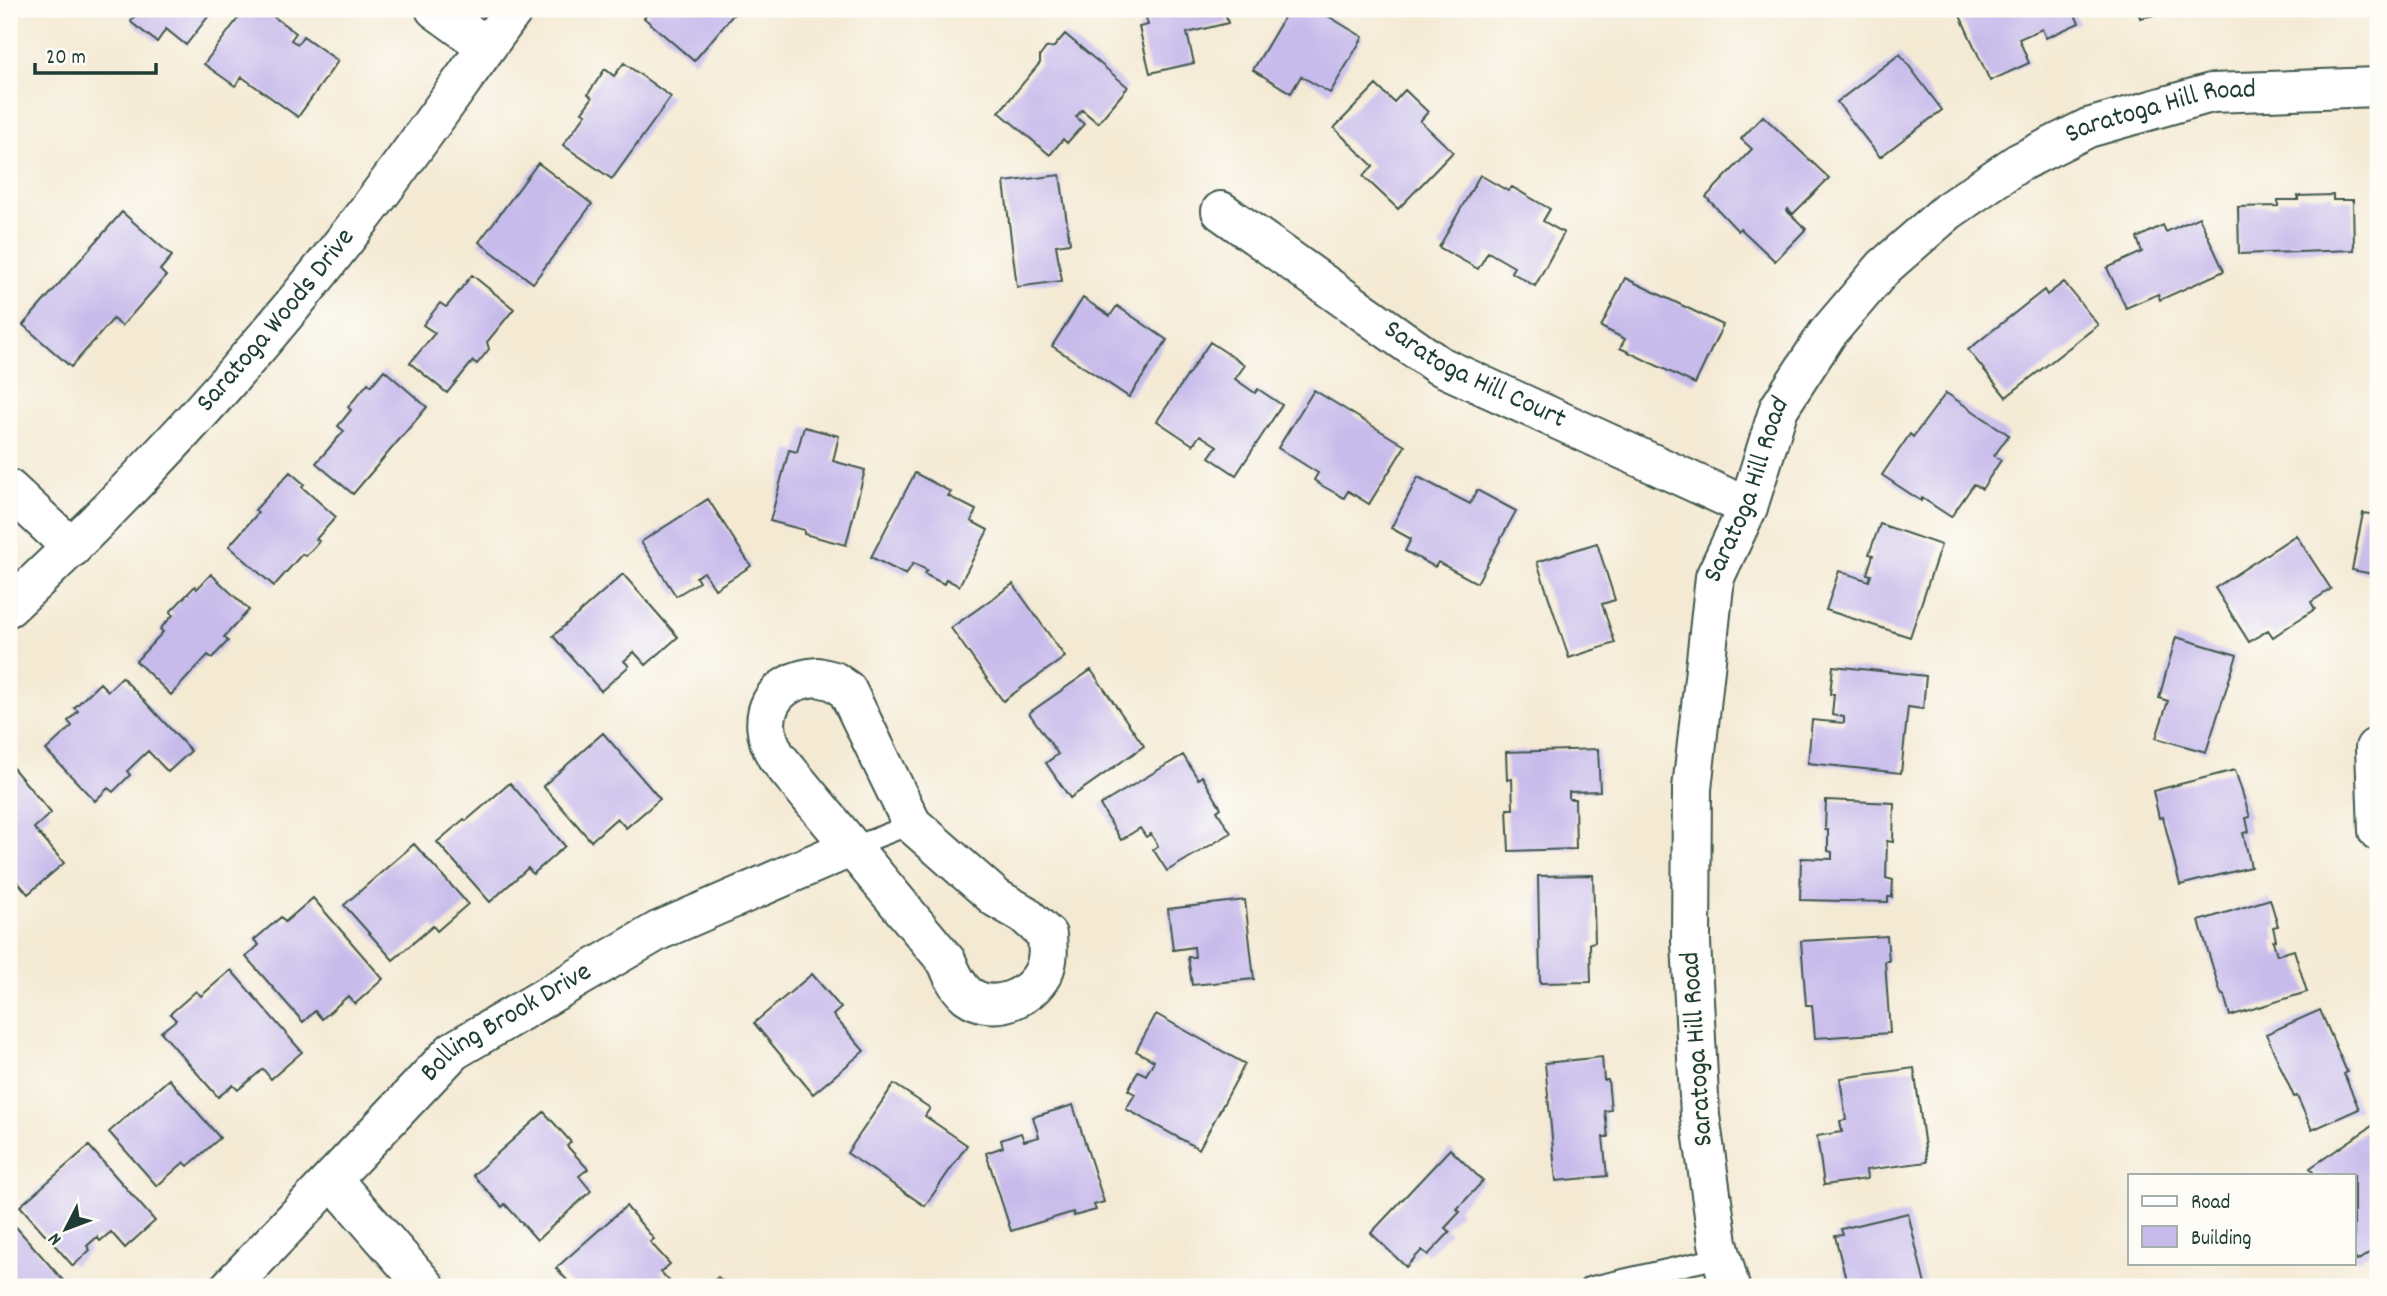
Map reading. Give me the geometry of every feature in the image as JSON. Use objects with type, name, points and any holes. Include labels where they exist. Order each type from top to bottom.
[{"type":"street","points":[[435,9],[486,46]]},
{"type":"street","name":"Saratoga Woods Drive","points":[[9,607],[72,548],[280,321],[359,222],[514,9]]},
{"type":"street","name":"Saratoga Hill Road","points":[[1726,1272],[1700,1116],[1691,942],[1692,789],[1715,577],[1748,507],[1779,408],[1826,334],[1884,267],[1948,211],[2018,163],[2088,128],[2211,93],[2378,87]]},
{"type":"street","name":"Saratoga Hill Court","points":[[1221,211],[1438,365],[1748,507]]},
{"type":"street","points":[[9,489],[72,548]]},
{"type":"street","points":[[818,677],[834,681],[847,690],[912,824],[996,898],[1024,914],[1047,935],[1049,953],[1044,971],[1034,986],[1019,998],[1002,1003],[983,1002],[968,995],[955,982],[947,962],[776,756],[768,742],[765,726],[767,710],[775,696],[787,685],[802,678],[818,677]]},
{"type":"street","points":[[2375,748],[2378,831]]},
{"type":"street","name":"Bolling Brook Drive","points":[[230,1287],[453,1051],[658,932],[850,848]]},
{"type":"street","points":[[332,1179],[426,1287]]},
{"type":"lane","points":[[850,848],[912,824]]},
{"type":"lane","points":[[1590,1287],[1726,1272]]},
{"type":"building","points":[[124,9],[214,9],[186,45],[166,29],[157,42],[132,23],[134,17]]},
{"type":"building","points":[[245,9],[263,9],[296,33],[291,40],[298,44],[303,36],[338,61],[298,117],[242,77],[235,86],[204,64]]},
{"type":"building","points":[[652,9],[738,9],[694,61],[644,18]]},
{"type":"building","points":[[1144,9],[1224,9],[1228,23],[1187,33],[1194,63],[1150,73],[1139,27],[1148,25]]},
{"type":"building","points":[[1289,9],[1316,9],[1363,37],[1330,93],[1301,76],[1291,93],[1253,70]]},
{"type":"building","points":[[1957,9],[2072,9],[2079,23],[2046,38],[2042,29],[2019,39],[2029,63],[1990,81]]},
{"type":"building","points":[[2138,9],[2178,9],[2178,10],[2140,18]]},
{"type":"building","points":[[1065,34],[1128,87],[1098,123],[1082,110],[1076,117],[1084,124],[1067,143],[1063,139],[1050,155],[999,112],[1040,63],[1040,56],[1046,48],[1054,47]]},
{"type":"building","points":[[1900,54],[1942,110],[1880,157],[1837,102]]},
{"type":"building","points":[[624,63],[671,97],[612,179],[563,145],[586,114],[582,112],[592,98],[588,94],[605,69],[614,76]]},
{"type":"building","points":[[1376,85],[1394,102],[1405,90],[1428,112],[1420,121],[1453,152],[1398,209],[1363,176],[1373,166],[1334,128]]},
{"type":"building","points":[[1763,116],[1829,178],[1793,214],[1788,209],[1806,229],[1775,261],[1740,228],[1738,231],[1706,197],[1752,149],[1741,139]]},
{"type":"building","points":[[538,163],[592,204],[533,283],[479,242]]},
{"type":"building","points":[[1060,175],[1070,243],[1056,245],[1062,281],[1017,287],[1004,182]]},
{"type":"building","points":[[1480,175],[1508,191],[1512,187],[1550,209],[1543,221],[1564,233],[1535,286],[1511,272],[1514,267],[1488,252],[1478,269],[1439,247]]},
{"type":"building","points":[[2333,195],[2333,200],[2353,200],[2354,250],[2239,254],[2238,207],[2278,206],[2278,200],[2298,200],[2298,196]]},
{"type":"building","points":[[122,212],[172,256],[160,270],[166,276],[122,326],[113,319],[71,367],[23,325]]},
{"type":"building","points":[[2199,217],[2224,271],[2160,300],[2158,294],[2126,308],[2107,268],[2142,252],[2137,238],[2163,225],[2166,232]]},
{"type":"building","points":[[472,275],[514,309],[487,342],[489,349],[477,364],[473,361],[447,393],[410,363],[435,333],[423,325],[440,303],[446,307],[448,305]]},
{"type":"building","points":[[1625,278],[1723,325],[1695,384],[1620,348],[1625,339],[1601,327]]},
{"type":"building","points":[[2064,282],[2098,325],[2006,397],[1968,350],[2044,290],[2047,295]]},
{"type":"building","points":[[1083,298],[1110,316],[1117,306],[1167,340],[1129,397],[1052,346]]},
{"type":"building","points":[[1210,342],[1245,365],[1235,379],[1255,393],[1258,389],[1282,405],[1236,475],[1209,457],[1217,446],[1200,435],[1193,445],[1157,421]]},
{"type":"building","points":[[384,370],[427,407],[353,494],[316,463],[344,431],[338,426],[351,410],[348,407],[368,383],[371,386]]},
{"type":"building","points":[[1314,390],[1405,446],[1369,504],[1348,491],[1344,498],[1321,485],[1314,480],[1318,473],[1278,448]]},
{"type":"building","points":[[1946,393],[2009,435],[1994,456],[2001,460],[1982,489],[1974,484],[1951,517],[1882,475],[1910,434],[1913,437]]},
{"type":"building","points":[[804,427],[839,436],[833,461],[865,470],[846,545],[804,534],[804,530],[770,521],[789,450],[797,452]]},
{"type":"building","points":[[290,472],[304,484],[302,487],[336,517],[316,539],[319,541],[317,544],[306,556],[302,554],[274,586],[229,546],[258,513],[255,510]]},
{"type":"building","points":[[915,473],[951,492],[948,496],[976,510],[971,521],[988,530],[959,586],[946,579],[944,584],[924,574],[927,570],[913,563],[906,575],[871,557]]},
{"type":"building","points":[[1418,477],[1470,504],[1477,490],[1516,511],[1477,583],[1438,562],[1435,567],[1405,551],[1411,539],[1391,528]]},
{"type":"building","points":[[708,499],[751,566],[715,589],[704,572],[696,577],[699,582],[676,596],[641,542]]},
{"type":"building","points":[[2363,513],[2378,515],[2378,575],[2352,570]]},
{"type":"building","points":[[1880,524],[1941,545],[1910,637],[1826,610],[1839,571],[1869,581],[1871,575],[1867,574],[1873,555],[1869,554]]},
{"type":"building","points":[[2296,535],[2331,589],[2311,602],[2315,609],[2273,637],[2268,630],[2249,642],[2215,588]]},
{"type":"building","points":[[1597,543],[1615,600],[1602,604],[1615,643],[1569,658],[1537,562]]},
{"type":"building","points":[[211,574],[249,610],[224,637],[228,641],[212,658],[208,655],[171,695],[136,661],[163,632],[160,629],[173,615],[170,612]]},
{"type":"building","points":[[623,574],[678,637],[646,665],[634,652],[624,661],[629,666],[601,691],[553,636]]},
{"type":"building","points":[[1013,584],[1065,657],[1003,701],[951,628]]},
{"type":"building","points":[[2176,637],[2237,655],[2206,752],[2156,738],[2168,701],[2159,698]]},
{"type":"building","points":[[1833,666],[1926,676],[1923,709],[1908,707],[1901,773],[1808,763],[1812,720],[1844,723],[1844,717],[1832,715],[1834,694],[1830,694]]},
{"type":"building","points":[[1091,670],[1144,746],[1070,798],[1046,763],[1058,754],[1029,713]]},
{"type":"building","points":[[122,677],[191,751],[168,772],[148,751],[127,771],[130,775],[113,792],[108,788],[95,801],[46,750],[72,726],[68,721],[78,711],[74,708],[100,683],[108,691]]},
{"type":"building","points":[[603,733],[660,799],[626,828],[617,818],[591,841],[543,786]]},
{"type":"building","points":[[1598,749],[1600,791],[1569,792],[1569,799],[1575,799],[1576,849],[1509,851],[1507,809],[1513,809],[1512,779],[1507,780],[1506,752]]},
{"type":"building","points":[[1183,755],[1198,779],[1202,776],[1221,808],[1217,811],[1231,833],[1167,871],[1153,849],[1158,846],[1151,834],[1146,837],[1140,828],[1121,840],[1100,805]]},
{"type":"building","points":[[13,768],[51,813],[34,828],[64,863],[28,894],[9,872],[9,772]]},
{"type":"building","points":[[2235,770],[2250,817],[2246,818],[2249,832],[2243,833],[2251,867],[2180,885],[2163,817],[2159,818],[2153,791]]},
{"type":"building","points":[[510,783],[565,846],[533,874],[528,868],[490,902],[437,842]]},
{"type":"building","points":[[1826,800],[1894,803],[1893,842],[1887,841],[1886,878],[1893,880],[1892,897],[1888,897],[1888,902],[1800,900],[1801,858],[1832,859],[1832,852],[1828,851],[1828,830],[1825,830]]},
{"type":"building","points":[[414,844],[468,904],[437,931],[433,926],[393,960],[344,905]]},
{"type":"building","points":[[1593,875],[1595,942],[1590,943],[1591,982],[1540,983],[1538,876]]},
{"type":"building","points":[[313,898],[383,979],[355,1004],[348,996],[322,1019],[315,1011],[303,1022],[246,957],[259,945],[254,940],[281,917],[285,922]]},
{"type":"building","points":[[2270,899],[2278,926],[2273,927],[2277,955],[2294,950],[2307,992],[2230,1016],[2199,921]]},
{"type":"building","points":[[1245,900],[1254,979],[1192,985],[1188,957],[1195,957],[1194,947],[1173,950],[1168,909]]},
{"type":"building","points":[[1887,936],[1889,961],[1885,961],[1890,1033],[1815,1038],[1812,1005],[1806,1005],[1801,941]]},
{"type":"building","points":[[231,970],[302,1052],[271,1079],[263,1069],[238,1090],[233,1085],[218,1097],[161,1032],[176,1020],[170,1014],[196,991],[201,996]]},
{"type":"building","points":[[812,974],[841,1008],[833,1015],[864,1051],[813,1094],[754,1023]]},
{"type":"building","points":[[2320,1010],[2347,1072],[2344,1074],[2359,1109],[2312,1130],[2266,1034]]},
{"type":"building","points":[[1156,1014],[1245,1064],[1199,1149],[1126,1109],[1135,1094],[1128,1090],[1138,1071],[1146,1075],[1154,1061],[1136,1051]]},
{"type":"building","points":[[1602,1057],[1611,1110],[1605,1111],[1608,1137],[1603,1137],[1607,1176],[1556,1181],[1545,1063]]},
{"type":"building","points":[[1914,1068],[1927,1162],[1866,1170],[1867,1179],[1824,1185],[1817,1136],[1842,1132],[1840,1121],[1846,1120],[1840,1078]]},
{"type":"building","points":[[169,1079],[220,1138],[188,1166],[184,1162],[157,1186],[109,1132]]},
{"type":"building","points":[[894,1084],[930,1108],[925,1116],[967,1145],[925,1206],[847,1153]]},
{"type":"building","points":[[1073,1105],[1104,1202],[1094,1205],[1096,1210],[1074,1216],[1073,1212],[1011,1231],[986,1153],[1003,1147],[1001,1140],[1021,1133],[1024,1141],[1039,1137],[1033,1117]]},
{"type":"building","points":[[544,1112],[571,1142],[567,1146],[588,1169],[579,1176],[591,1191],[537,1240],[505,1204],[502,1207],[473,1175]]},
{"type":"building","points":[[2378,1122],[2378,1247],[2357,1261],[2356,1174],[2314,1174],[2310,1168]]},
{"type":"building","points":[[89,1146],[155,1221],[125,1248],[111,1232],[100,1241],[97,1237],[87,1246],[90,1250],[73,1266],[20,1206]]},
{"type":"building","points":[[1450,1149],[1483,1181],[1457,1209],[1460,1212],[1445,1228],[1450,1232],[1428,1255],[1422,1250],[1406,1267],[1371,1233]]},
{"type":"building","points":[[626,1206],[654,1239],[650,1242],[670,1264],[661,1272],[674,1286],[573,1287],[556,1268]]},
{"type":"building","points":[[1908,1213],[1925,1285],[1848,1287],[1835,1236],[1843,1235],[1841,1229]]},
{"type":"building","points":[[16,1227],[69,1287],[9,1287],[9,1233]]},
{"type":"building","points":[[718,1277],[728,1287],[706,1287]]}]
